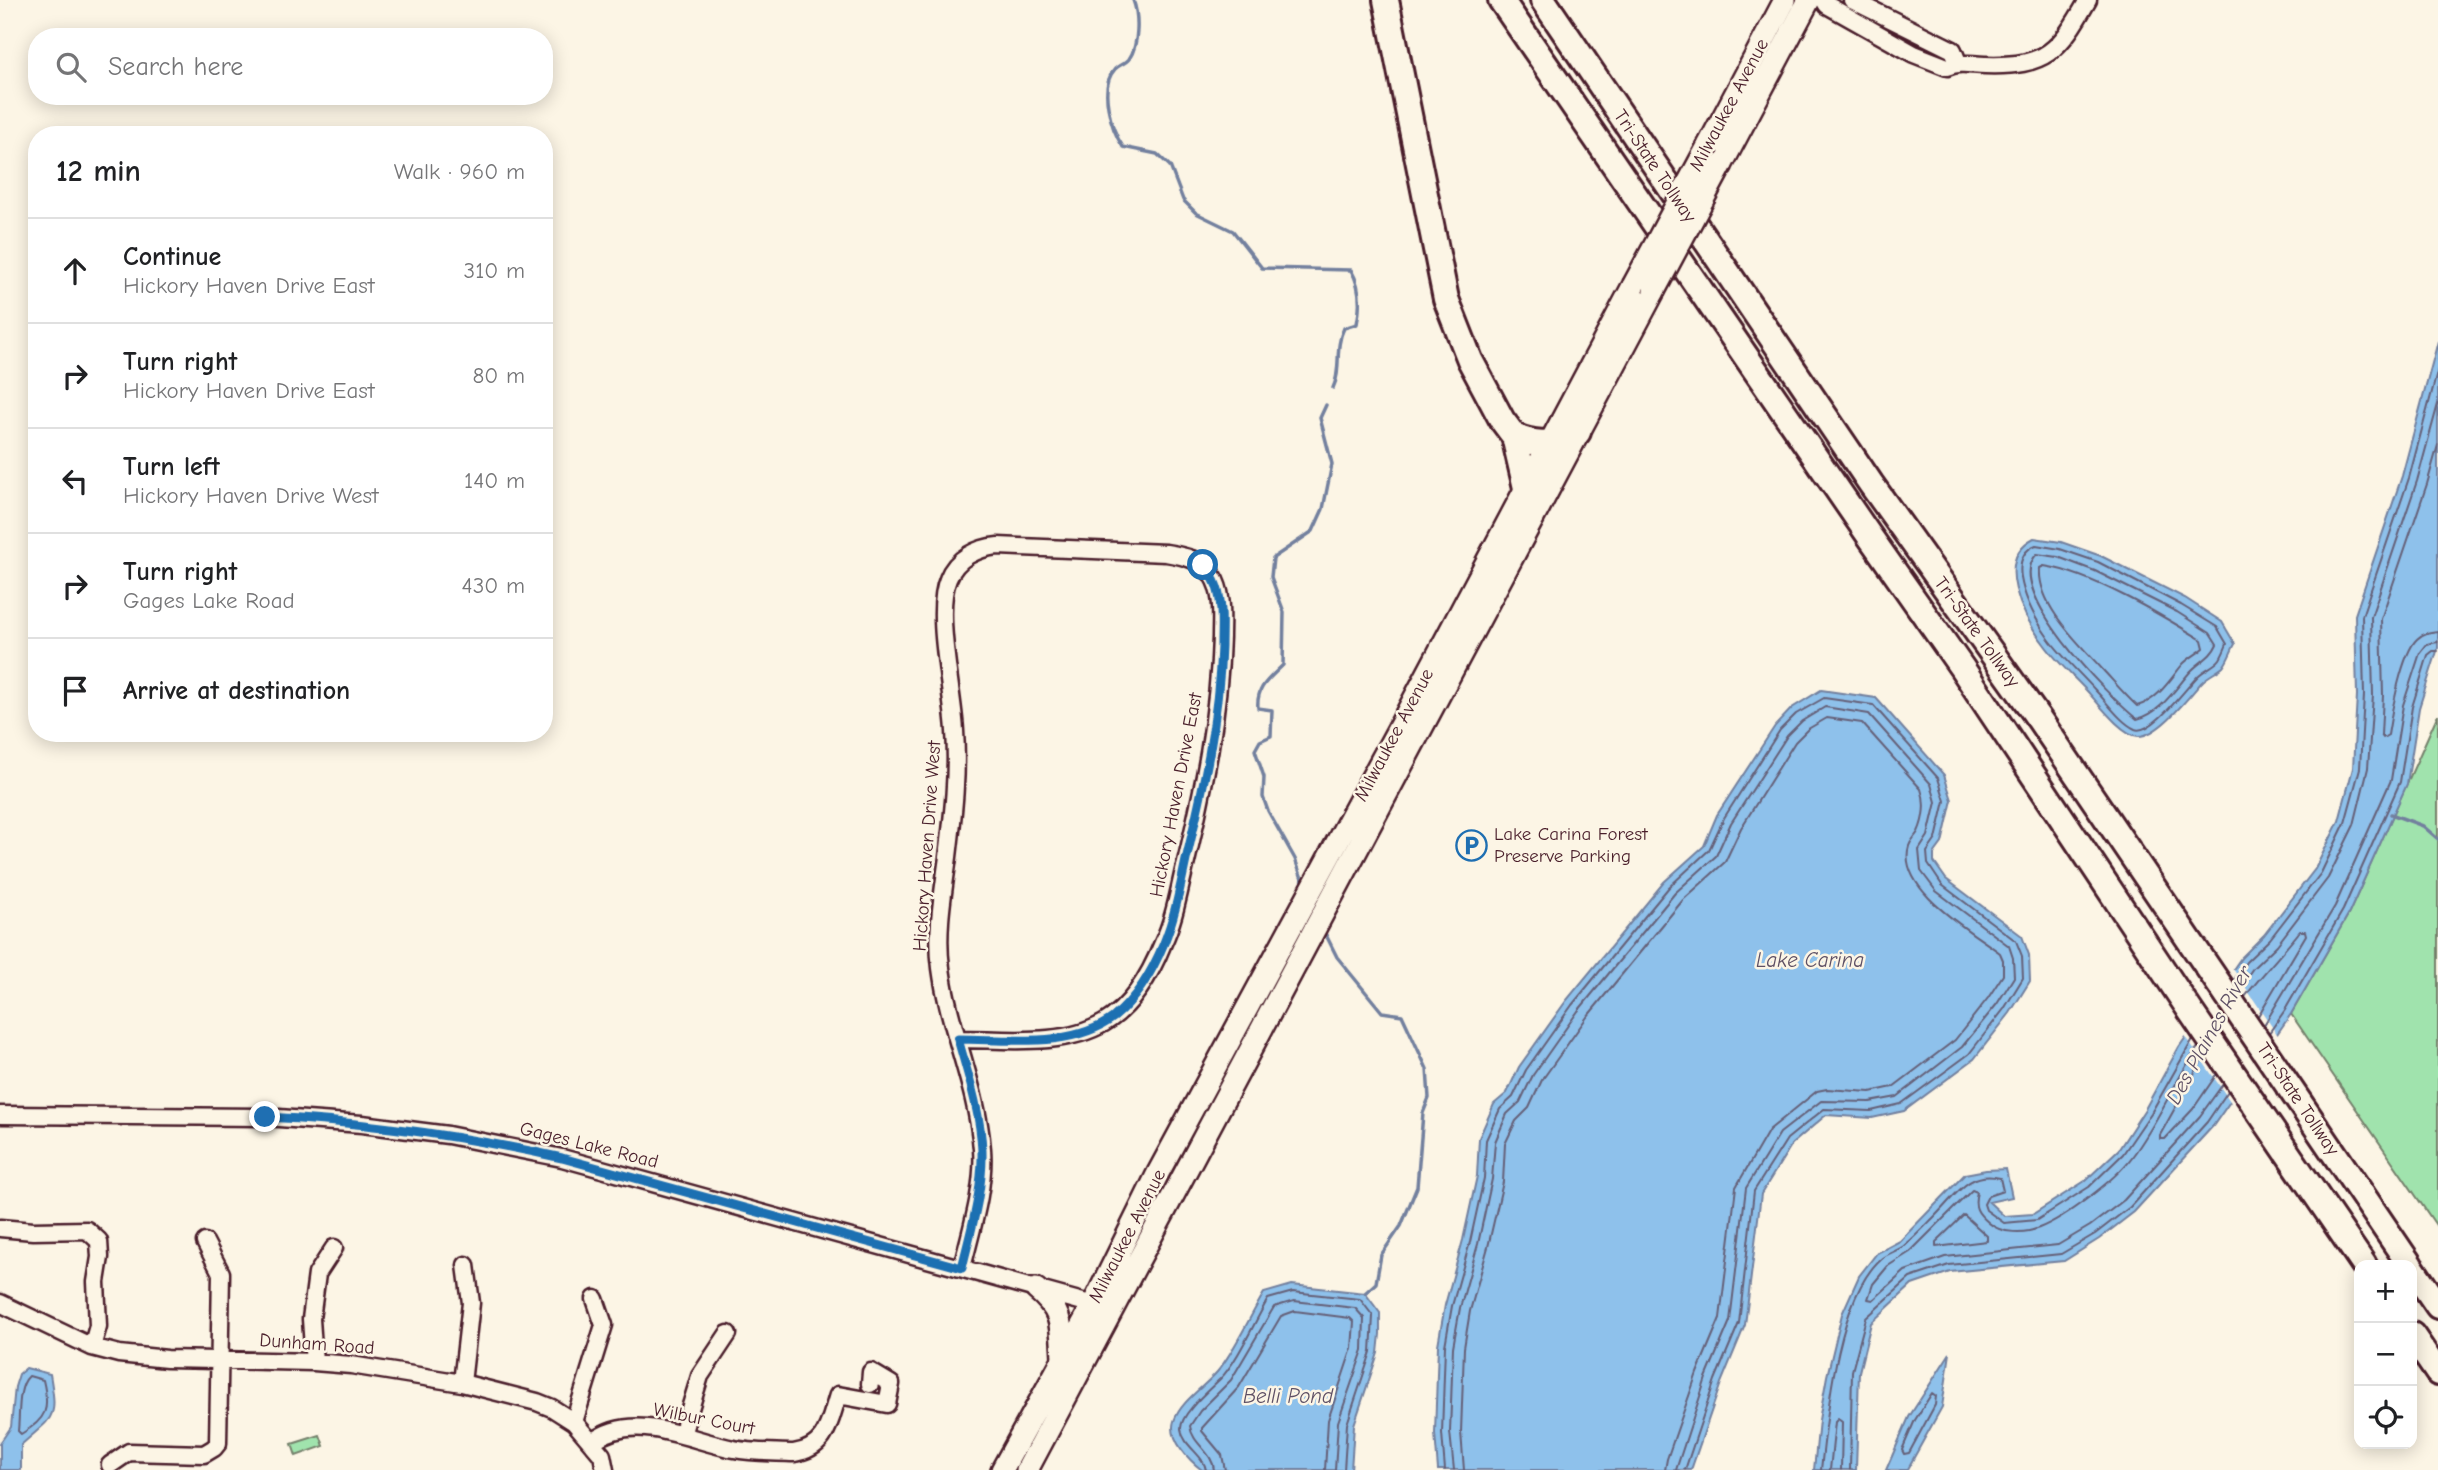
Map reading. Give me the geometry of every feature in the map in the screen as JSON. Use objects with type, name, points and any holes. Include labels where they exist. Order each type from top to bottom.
[{"type":"highway","points":[[1386,0],[1446,299],[1475,370],[1502,421],[1514,436],[1526,488]]},
{"type":"highway","name":"Tri-State Tollway","points":[[1501,0],[1962,668],[2191,1012],[2361,1260]]},
{"type":"highway","name":"Tri-State Tollway","points":[[1543,0],[1871,484],[2039,719],[2407,1260]]},
{"type":"highway","points":[[1514,436],[1536,444],[1548,444],[1578,432]]},
{"type":"highway","name":"Tri-State Tollway","points":[[2417,1275],[2438,1306]]},
{"type":"highway","points":[[2417,1342],[2438,1373]]},
{"type":"main road","name":"Milwaukee Avenue","points":[[1002,1470],[1063,1358],[1102,1307],[1578,432],[1708,146],[1785,0]]},
{"type":"main road","name":"Milwaukee Avenue","points":[[1027,1470],[1102,1307],[1158,1173],[1548,444],[1722,164],[1809,0]]},
{"type":"main road","points":[[1036,1289],[1048,1298],[1061,1318],[1063,1358]]},
{"type":"street","points":[[1824,0],[1827,5],[1914,54],[1947,67],[1958,62],[2014,66],[2042,57],[2063,41],[2088,0]]},
{"type":"street","points":[[1852,0],[1953,50],[1958,62]]},
{"type":"street","name":"Hickory Haven Drive West","points":[[962,1268],[977,1204],[982,1149],[970,1083],[945,993],[941,965],[940,911],[956,786],[955,731],[942,605],[948,577],[968,555],[984,547],[998,545],[1050,549]]},
{"type":"street","name":"Hickory Haven Drive East","points":[[958,1039],[1033,1039],[1075,1035],[1104,1023],[1129,1002],[1149,972],[1164,942],[1173,915],[1215,726],[1220,681],[1222,612],[1213,576],[1203,565],[1190,557],[1166,553],[1050,549]]},
{"type":"street","name":"Gages Lake Road","points":[[0,1115],[265,1117],[351,1123],[448,1135],[562,1158],[1102,1307]]},
{"type":"street","points":[[0,1228],[33,1231],[88,1230],[99,1241],[100,1258],[96,1283],[98,1326],[93,1347]]},
{"type":"street","points":[[110,1465],[129,1452],[204,1454],[214,1448],[219,1437],[221,1273],[205,1242]]},
{"type":"street","points":[[314,1362],[311,1319],[317,1274],[334,1248]]},
{"type":"street","points":[[462,1383],[471,1303],[466,1265]]},
{"type":"street","points":[[574,1422],[604,1325],[595,1299]]},
{"type":"street","name":"Dunham Road","points":[[0,1303],[93,1347],[141,1357],[314,1362],[396,1371],[462,1383],[537,1402],[574,1422],[602,1455],[605,1470]]},
{"type":"street","points":[[682,1436],[700,1376],[728,1334]]},
{"type":"street","name":"Wilbur Court","points":[[592,1442],[610,1431],[631,1427],[741,1450],[794,1453],[804,1451],[823,1437],[838,1395],[887,1404],[891,1384],[871,1372],[870,1384]]},
{"type":"green space","points":[[2438,714],[2438,1228],[2291,1014],[2349,913]]},
{"type":"green space","points":[[320,1435],[324,1446],[296,1456],[292,1444]]},
{"type":"water","name":"Des Plaines River","points":[[2438,341],[2438,648],[2419,708],[2407,784],[2349,913],[2291,1014],[2213,1126],[2134,1212],[2064,1261],[1950,1272],[1912,1285],[1871,1323],[1859,1372],[1856,1470],[1814,1470],[1819,1420],[1842,1314],[1859,1276],[1877,1253],[1900,1241],[1965,1174],[2006,1169],[2012,1197],[1989,1202],[2004,1216],[2033,1214],[2085,1181],[2119,1149],[2145,1109],[2179,1047],[2241,958],[2264,935],[2315,869],[2339,821],[2353,768],[2357,695],[2355,615],[2402,476]]},
{"type":"water","points":[[2034,538],[2061,542],[2101,556],[2185,598],[2222,622],[2235,644],[2225,665],[2203,681],[2155,730],[2138,736],[2125,730],[2054,656],[2028,619],[2016,589],[2015,560],[2022,547]]},
{"type":"water","name":"Lake Carina","points":[[1821,690],[1876,698],[1944,775],[1952,800],[1942,843],[1934,854],[1934,862],[1946,879],[2022,936],[2029,955],[2030,981],[2010,1013],[1974,1059],[1904,1111],[1872,1118],[1826,1115],[1792,1144],[1761,1194],[1745,1325],[1721,1383],[1691,1470],[1438,1470],[1435,1433],[1438,1345],[1445,1305],[1477,1176],[1479,1138],[1494,1104],[1507,1093],[1519,1067],[1566,1001],[1664,882],[1704,846],[1717,815],[1775,726],[1792,708]]},
{"type":"water","name":"Belli Pond","points":[[1292,1285],[1365,1293],[1380,1313],[1378,1353],[1354,1425],[1351,1470],[1202,1470],[1177,1442],[1173,1428],[1177,1414],[1223,1364],[1264,1293]]},
{"type":"water","points":[[1950,1353],[1942,1407],[1907,1470],[1886,1470],[1909,1417]]},
{"type":"water","points":[[26,1368],[50,1374],[53,1409],[47,1422],[21,1445],[21,1470],[0,1470],[0,1443],[11,1427],[15,1387],[19,1374]]},
{"type":"pier","points":[[2231,966],[2279,1037],[2232,1104],[2184,1034]]},
{"type":"waterway","points":[[1133,0],[1137,22],[1135,46],[1129,59],[1115,69],[1107,86],[1108,108],[1123,147],[1157,154],[1170,166],[1183,200],[1196,213],[1233,231],[1262,268],[1351,270],[1358,290],[1357,324],[1344,328],[1333,388]]},
{"type":"waterway","points":[[1304,884],[1295,859],[1268,811],[1263,797],[1264,777],[1255,750],[1260,741],[1271,736],[1272,710],[1258,708],[1259,694],[1264,684],[1283,665],[1284,612],[1271,577],[1273,558],[1313,531],[1323,509],[1332,464],[1320,418],[1326,405]]},
{"type":"waterway","points":[[2391,814],[2423,826],[2438,839]]},
{"type":"waterway","points":[[1324,931],[1337,957],[1382,1012],[1402,1015],[1427,1069],[1429,1098],[1423,1113],[1417,1187],[1401,1226],[1381,1255],[1376,1283],[1365,1293]]},
{"type":"place","name":"Lake Carina Forest Preserve Parking","points":[[1471,845]]},
{"type":"route","points":[[265,1117],[362,1124],[448,1135],[519,1148],[962,1268],[977,1204],[982,1149],[970,1083],[958,1039],[1033,1039],[1075,1035],[1104,1023],[1115,1016],[1138,991],[1164,942],[1197,814],[1215,726],[1220,681],[1222,612],[1213,576],[1203,565]]}]
